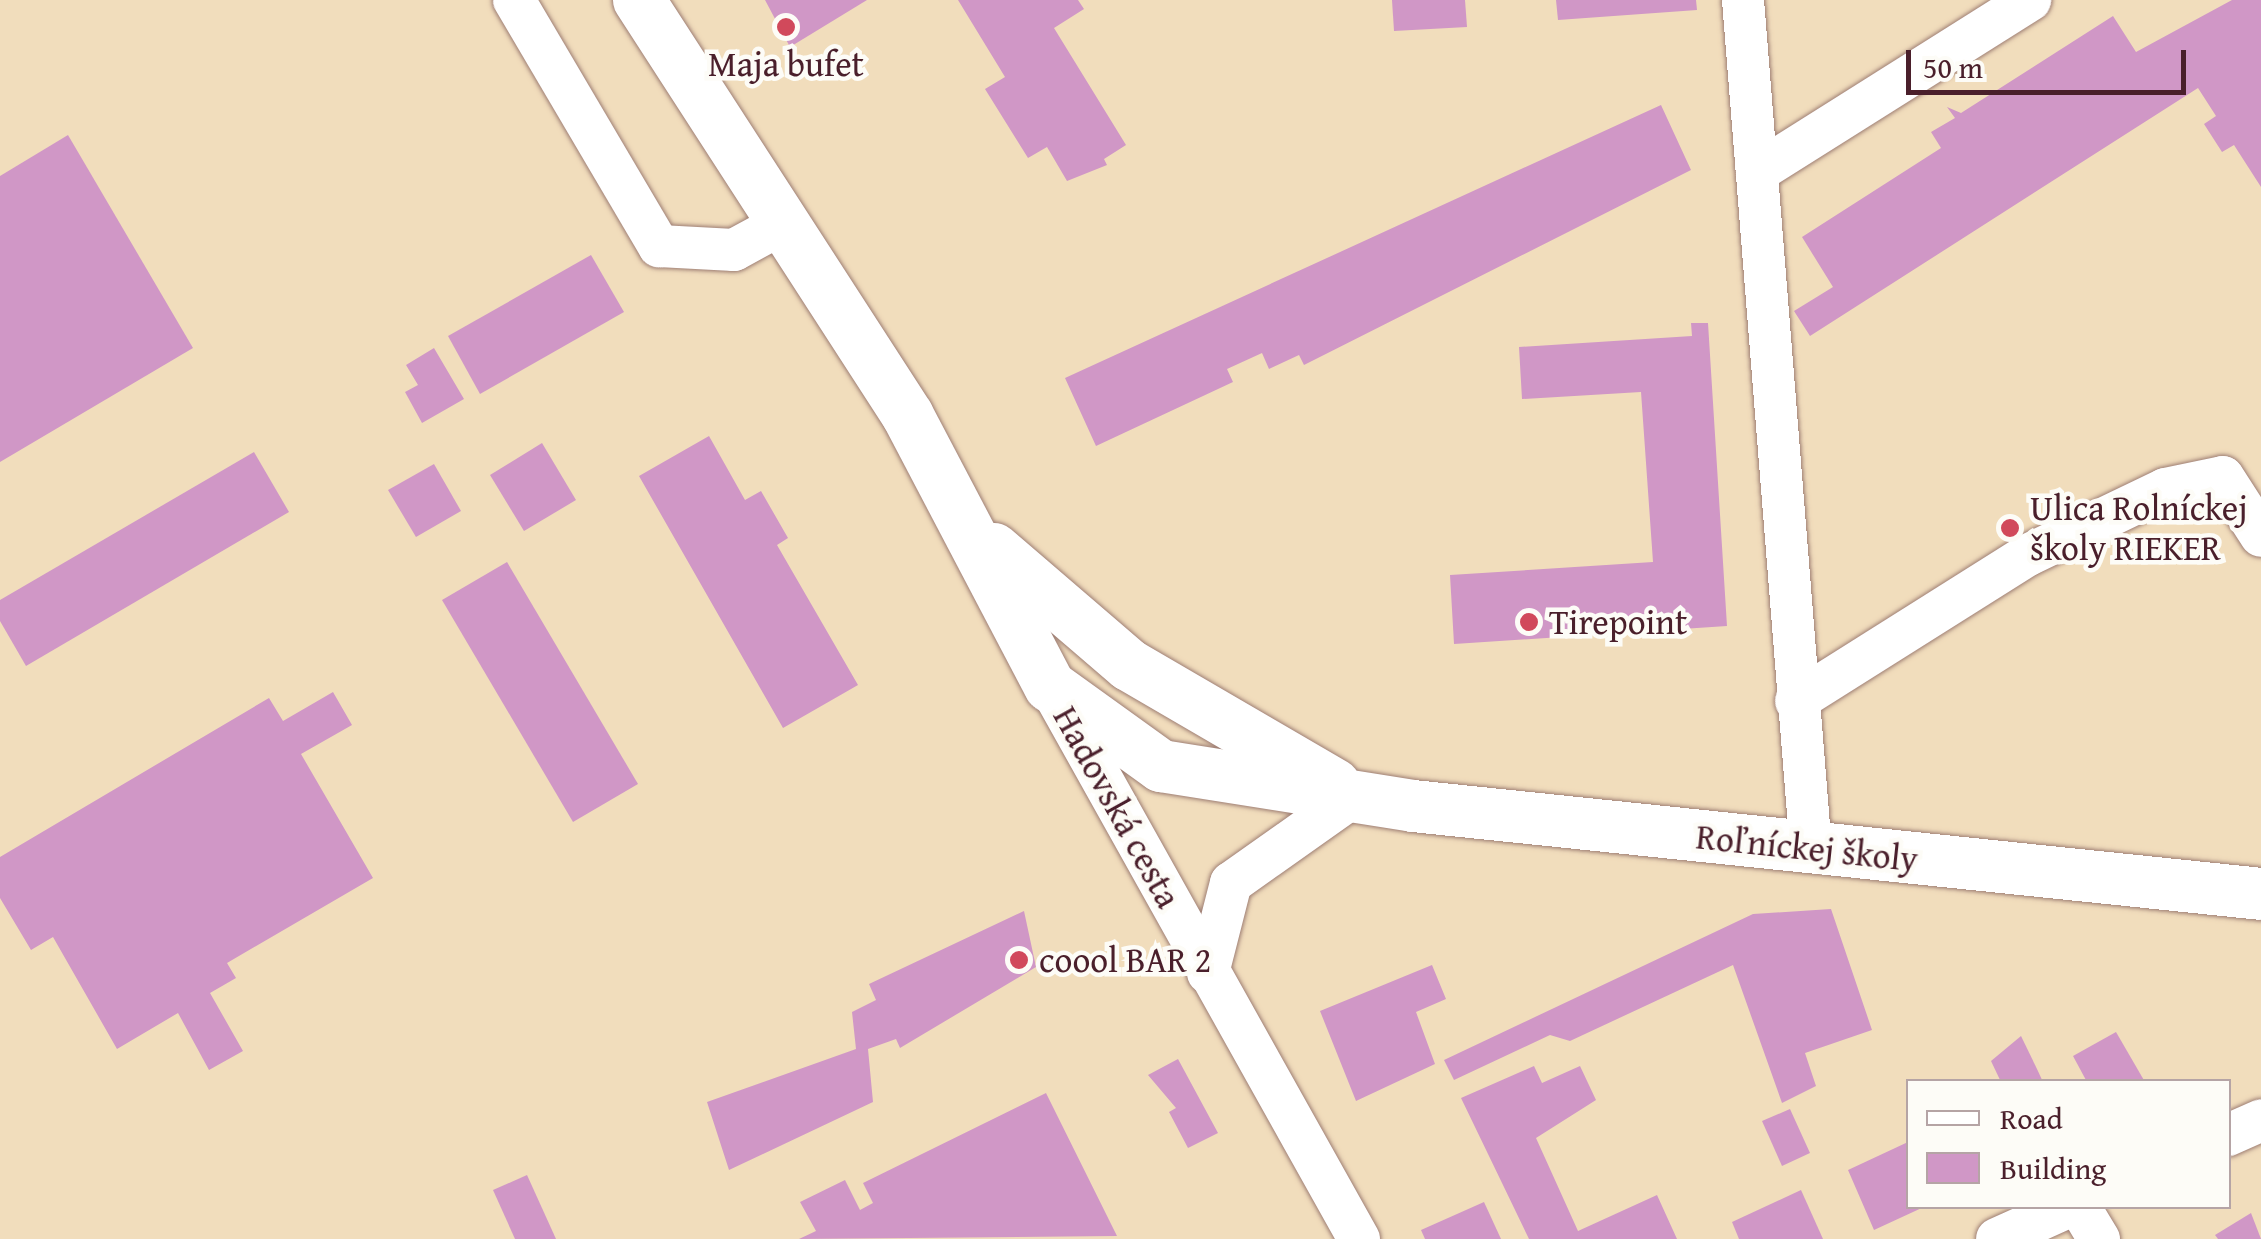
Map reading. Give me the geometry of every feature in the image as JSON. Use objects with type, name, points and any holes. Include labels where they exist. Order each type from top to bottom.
[{"type":"main road","points":[[639,0],[971,528]]},
{"type":"main road","name":"Hadovská cesta","points":[[971,528],[1050,686]]},
{"type":"main road","name":"Roľníckej školy","points":[[971,528],[1129,665],[1354,796]]},
{"type":"main road","name":"Roľníckej školy","points":[[1050,686],[1161,766],[1354,796],[1810,850],[2261,894]]},
{"type":"street","points":[[514,0],[659,246],[734,250],[778,226]]},
{"type":"street","points":[[1743,0],[1810,850]]},
{"type":"street","points":[[1757,172],[2030,0]]},
{"type":"street","points":[[1796,701],[2028,555],[2165,489],[2223,476],[2261,536]]},
{"type":"street","name":"Hadovská cesta","points":[[1050,686],[1359,1239]]},
{"type":"street","points":[[1208,973],[1231,883],[1354,796]]},
{"type":"street","points":[[2231,1133],[2261,1120]]},
{"type":"street","points":[[1996,1239],[2063,1209]]},
{"type":"street","points":[[2081,1209],[2099,1239]]},
{"type":"building","points":[[765,0],[867,0],[790,47]]},
{"type":"building","points":[[958,0],[1078,0],[1084,9],[1054,28],[1126,145],[1104,159],[1107,165],[1067,181],[1047,147],[1028,158],[985,89],[1005,77]]},
{"type":"building","points":[[1392,0],[1465,0],[1467,27],[1394,31]]},
{"type":"building","points":[[1556,0],[1696,0],[1697,10],[1558,20]]},
{"type":"building","points":[[2232,0],[2261,0],[2261,187],[2234,145],[2222,152],[2204,124],[2216,116],[2198,88],[1810,336],[1794,311],[1833,287],[1802,237],[1941,148],[1931,132],[1955,118],[1947,107],[1961,113],[2113,16],[2136,52]]},
{"type":"building","points":[[1661,105],[1691,170],[1304,365],[1299,355],[1269,369],[1262,353],[1227,369],[1233,382],[1096,446],[1065,378]]},
{"type":"building","points":[[68,135],[193,348],[0,462],[0,176]]},
{"type":"building","points":[[591,255],[624,312],[480,394],[448,336]]},
{"type":"building","points":[[1691,323],[1708,323],[1727,626],[1454,644],[1450,575],[1653,562],[1641,392],[1522,399],[1519,347],[1692,336]]},
{"type":"building","points":[[434,348],[464,399],[422,423],[405,392],[418,385],[406,365]]},
{"type":"building","points":[[709,436],[745,500],[761,491],[788,538],[777,545],[858,685],[783,728],[639,476]]},
{"type":"building","points":[[542,443],[576,500],[524,531],[490,475]]},
{"type":"building","points":[[254,452],[289,512],[26,666],[0,621],[0,600]]},
{"type":"building","points":[[434,464],[461,511],[416,537],[388,490]]},
{"type":"building","points":[[507,562],[638,784],[573,822],[442,600]]},
{"type":"building","points":[[333,692],[352,725],[301,754],[373,878],[227,963],[236,978],[210,993],[243,1051],[209,1070],[178,1013],[117,1049],[53,937],[31,950],[0,898],[0,857],[269,698],[283,721]]},
{"type":"building","points":[[1831,909],[1872,1030],[1805,1053],[1816,1086],[1782,1103],[1733,965],[1570,1041],[1550,1035],[1454,1080],[1444,1060],[1753,914]]},
{"type":"building","points":[[1024,911],[1036,967],[900,1048],[896,1039],[868,1049],[873,1102],[729,1170],[707,1102],[856,1049],[852,1012],[876,1000],[869,984]]},
{"type":"building","points":[[1432,965],[1446,999],[1416,1012],[1435,1064],[1356,1101],[1320,1011]]},
{"type":"building","points":[[2116,1032],[2143,1079],[2085,1079],[2073,1056]]},
{"type":"building","points":[[2021,1036],[2042,1079],[2000,1079],[1991,1061]]},
{"type":"building","points":[[1178,1059],[1218,1133],[1188,1148],[1169,1112],[1176,1108],[1148,1075]]},
{"type":"building","points":[[1534,1066],[1542,1083],[1580,1066],[1596,1100],[1536,1138],[1578,1231],[1657,1195],[1677,1239],[1529,1239],[1461,1098]]},
{"type":"building","points":[[1046,1093],[1117,1236],[799,1239],[816,1231],[800,1202],[845,1180],[860,1210],[873,1203],[863,1183]]},
{"type":"building","points":[[1790,1109],[1810,1153],[1782,1166],[1762,1121]]},
{"type":"building","points":[[1906,1143],[1906,1209],[1920,1209],[1874,1230],[1848,1170]]},
{"type":"building","points":[[527,1175],[556,1239],[515,1239],[493,1190]]},
{"type":"building","points":[[1801,1190],[1823,1239],[1739,1239],[1732,1222]]},
{"type":"building","points":[[1484,1202],[1501,1239],[1425,1239],[1421,1230]]},
{"type":"building","points":[[2251,1213],[2261,1239],[2218,1239],[2215,1235]]},
{"type":"place","name":"Maja bufet","points":[[786,27]]},
{"type":"place","name":"Ulica Rolníckej školy RIEKER","points":[[2010,528]]},
{"type":"place","name":"Tirepoint","points":[[1529,622]]},
{"type":"place","name":"coool BAR 2","points":[[1019,960]]}]
